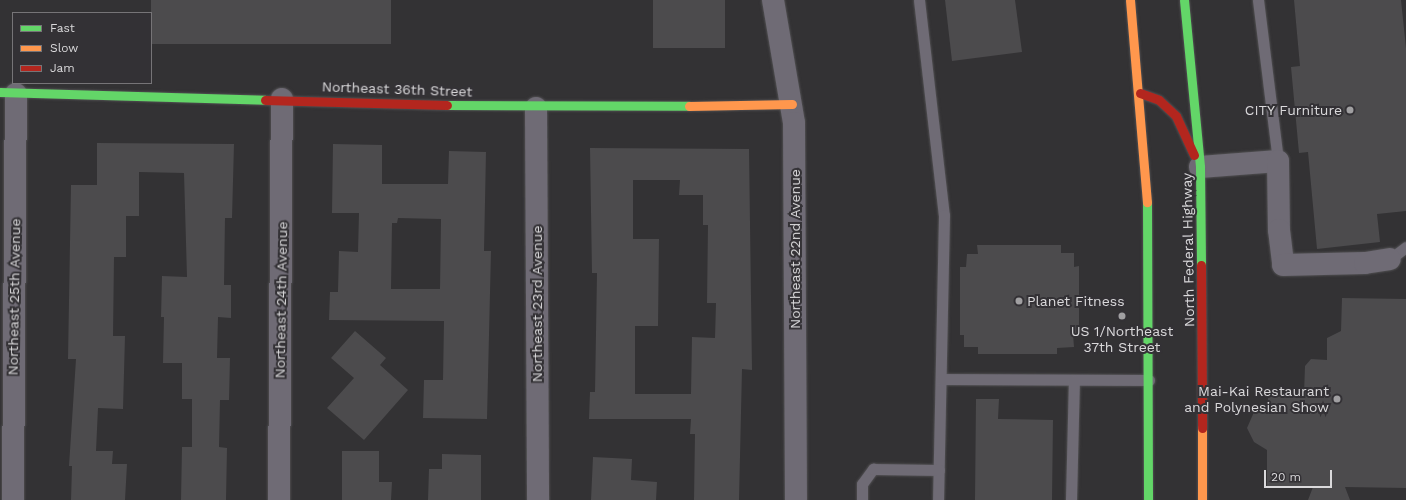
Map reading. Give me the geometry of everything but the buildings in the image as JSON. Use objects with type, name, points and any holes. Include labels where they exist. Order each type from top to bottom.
[{"type":"main road","points":[[1130,0],[1140,93],[1147,192],[1149,380],[1148,500]]},
{"type":"main road","name":"North Federal Highway","points":[[1184,0],[1200,167],[1202,500]]},
{"type":"main road","name":"Northeast 36th Street","points":[[8,93],[282,99],[536,108],[792,104]]},
{"type":"main road","points":[[1140,93],[1159,100],[1176,116],[1200,167]]},
{"type":"street","name":"Northeast 22nd Avenue","points":[[773,0],[792,104],[796,500]]},
{"type":"street","name":"Northeast 25th Avenue","points":[[8,93],[13,500]]},
{"type":"street","name":"Northeast 24th Avenue","points":[[279,500],[282,99]]},
{"type":"street","name":"Northeast 23rd Avenue","points":[[536,108],[538,500]]},
{"type":"street","points":[[1200,167],[1278,161],[1279,230],[1283,265],[1365,263],[1398,253]]},
{"type":"lane","points":[[919,0],[944,215],[938,500]]},
{"type":"lane","points":[[1258,0],[1278,161]]},
{"type":"lane","points":[[941,379],[1149,380]]},
{"type":"lane","points":[[1070,500],[1074,380]]},
{"type":"lane","points":[[862,500],[862,484],[874,469],[939,470]]},
{"type":"traffic: fast","points":[[1184,0],[1200,167],[1201,265]]},
{"type":"traffic: fast","points":[[0,92],[265,100]]},
{"type":"traffic: fast","points":[[447,105],[689,106]]},
{"type":"traffic: fast","points":[[1147,202],[1148,500]]},
{"type":"traffic: slow","points":[[1130,0],[1147,202]]},
{"type":"traffic: slow","points":[[689,106],[792,104]]},
{"type":"traffic: slow","points":[[1202,428],[1202,500]]},
{"type":"traffic: jam","points":[[1140,93],[1159,100],[1176,116],[1194,155]]},
{"type":"traffic: jam","points":[[265,100],[447,105]]},
{"type":"traffic: jam","points":[[1201,265],[1202,428]]},
{"type":"place","name":"CITY Furniture","points":[[1350,110]]},
{"type":"place","name":"Planet Fitness","points":[[1019,301]]},
{"type":"place","name":"US 1/Northeast 37th Street","points":[[1122,316]]},
{"type":"place","name":"Mai-Kai Restaurant and Polynesian Show","points":[[1337,399]]}]
